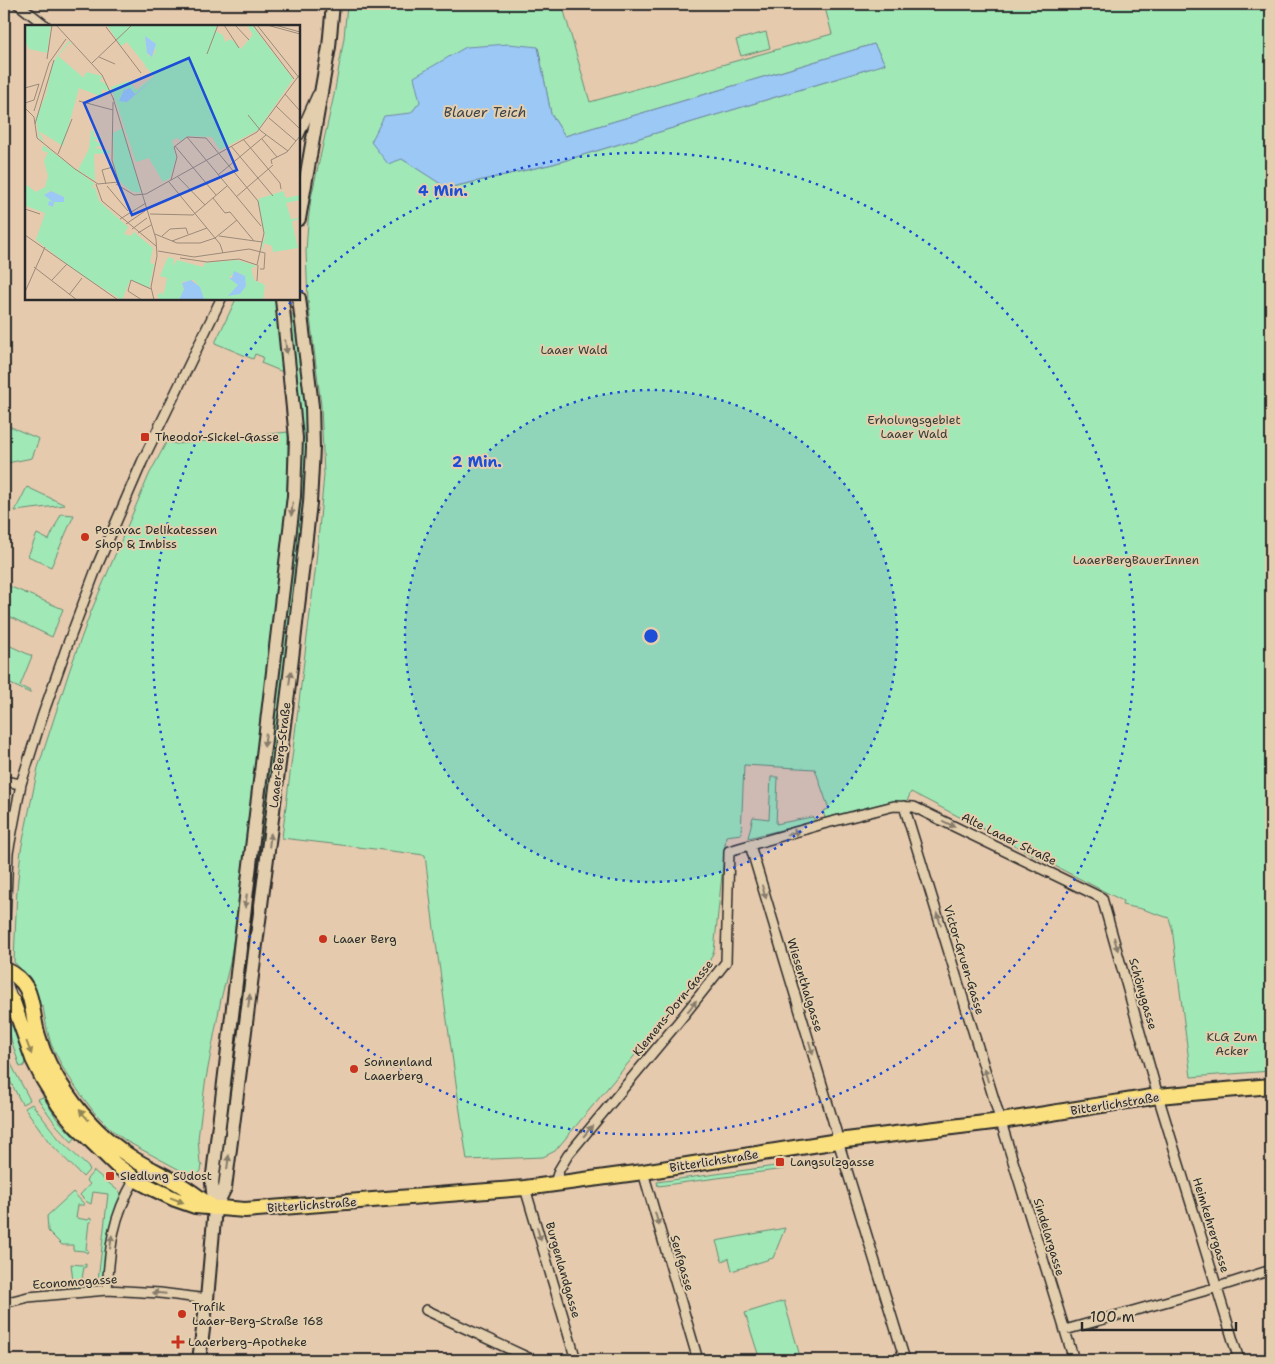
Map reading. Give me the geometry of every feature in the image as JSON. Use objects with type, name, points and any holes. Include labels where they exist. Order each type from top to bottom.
[{"type":"main road","points":[[300,205],[329,47],[333,4]]},
{"type":"main road","points":[[300,165],[322,86]]},
{"type":"main road","name":"Laaer-Berg-Straße","points":[[199,1360],[207,1299],[215,1208],[212,1178],[294,488],[296,438],[282,300]]},
{"type":"main road","name":"Laaer-Berg-Straße","points":[[215,1208],[225,1188],[288,693],[310,503],[313,448],[312,406],[299,300]]},
{"type":"main road","points":[[4,971],[19,977],[27,990],[30,996],[37,1035],[44,1054],[67,1094],[81,1113],[100,1133],[126,1154],[179,1184],[215,1208]]},
{"type":"main road","points":[[8,997],[43,1080],[76,1126],[116,1165],[135,1179],[174,1199],[195,1206],[215,1208]]},
{"type":"main road","name":"Bitterlichstraße","points":[[215,1208],[245,1210],[525,1188],[643,1172],[837,1136],[1001,1121],[1158,1096],[1271,1086]]},
{"type":"street","points":[[18,4],[45,25]]},
{"type":"street","points":[[300,132],[322,86]]},
{"type":"street","points":[[4,943],[8,853],[21,784],[54,683],[98,564],[142,462],[221,300]]},
{"type":"street","points":[[4,782],[21,784]]},
{"type":"street","name":"Klemens-Dorn-Gasse","points":[[555,1183],[559,1170],[568,1155],[726,962],[729,851],[850,817],[894,806],[904,806]]},
{"type":"street","name":"Alte Laaer Straße","points":[[904,806],[914,807],[1102,898]]},
{"type":"street","name":"Victor-Gruen-Gasse","points":[[904,806],[1001,1121]]},
{"type":"street","name":"Wiesenthalgasse","points":[[750,846],[837,1136]]},
{"type":"street","name":"Schönygasse","points":[[1102,898],[1158,1096]]},
{"type":"street","points":[[4,971],[8,997]]},
{"type":"street","name":"Heimkehrergasse","points":[[1158,1096],[1239,1360]]},
{"type":"street","name":"Sindelargasse","points":[[1001,1121],[1074,1360]]},
{"type":"street","points":[[837,1136],[905,1360]]},
{"type":"street","name":"Senfgasse","points":[[643,1172],[698,1360]]},
{"type":"street","points":[[107,1290],[113,1230],[117,1215],[135,1179]]},
{"type":"street","name":"Burgenlandgasse","points":[[525,1188],[576,1360]]},
{"type":"street","points":[[1064,1330],[1218,1288],[1271,1270]]},
{"type":"street","name":"Economogasse","points":[[4,1303],[28,1297],[107,1290],[160,1293],[207,1299]]},
{"type":"street","points":[[426,1310],[533,1360]]},
{"type":"green space","name":"Erholungsgebiet Laaer Wald","points":[[347,4],[562,4],[590,102],[832,34],[824,4],[1271,4],[1271,1071],[1191,1077],[1172,928],[1169,918],[1122,905],[1123,901],[911,792],[907,801],[889,802],[825,818],[823,811],[829,809],[815,769],[744,765],[741,834],[726,836],[714,951],[705,971],[555,1151],[543,1157],[467,1160],[425,855],[282,838],[315,573],[324,475],[321,405],[308,301],[306,251],[308,222],[311,198],[334,95],[344,38]],"holes":[[[874,44],[885,64],[553,164],[448,188],[402,159],[411,113],[420,102],[538,47],[551,114],[565,136]]]},
{"type":"green space","points":[[766,32],[770,48],[741,56],[736,40]]},
{"type":"green space","points":[[236,300],[275,300],[283,372],[261,363],[263,357],[255,354],[253,359],[215,343]]},
{"type":"green space","points":[[290,311],[295,320],[304,392],[307,433],[306,491],[227,1133],[225,1134],[231,1062],[264,812],[301,493],[301,427],[288,312]]},
{"type":"green space","points":[[4,424],[39,439],[32,458],[7,463],[4,461]]},
{"type":"green space","points":[[288,432],[286,505],[244,869],[230,963],[221,999],[205,1084],[198,1139],[200,1164],[202,1165],[201,1171],[196,1176],[191,1176],[126,1141],[112,1130],[94,1112],[63,1068],[51,1044],[43,1007],[39,1004],[36,989],[30,978],[14,962],[17,889],[21,850],[38,768],[70,669],[90,614],[149,475],[167,441],[176,444]]},
{"type":"green space","points":[[27,487],[65,505],[15,511]]},
{"type":"green space","points":[[61,514],[74,515],[51,567],[28,556],[37,534],[49,540]]},
{"type":"green space","points":[[4,584],[63,609],[52,637],[4,614]]},
{"type":"green space","points":[[4,643],[32,656],[20,686],[30,691],[30,693],[4,681]]},
{"type":"green space","points":[[771,777],[778,777],[776,824],[812,817],[817,821],[748,838],[753,817],[769,819]]},
{"type":"green space","points":[[7,1022],[13,1027],[25,1061],[24,1066],[20,1067],[6,1024]]},
{"type":"green space","points":[[4,1040],[12,1066],[30,1100],[22,1104],[4,1069]]},
{"type":"green space","points":[[43,1097],[57,1119],[75,1138],[72,1142],[57,1126],[38,1099]]},
{"type":"green space","points":[[32,1104],[59,1139],[90,1169],[83,1177],[49,1142],[25,1108]]},
{"type":"green space","points":[[783,1165],[784,1169],[658,1186],[657,1182]]},
{"type":"green space","points":[[94,1171],[122,1194],[111,1225],[103,1282],[98,1287],[74,1290],[71,1264],[86,1264],[82,1279],[98,1281],[108,1194],[93,1192],[91,1204],[80,1195],[90,1184],[86,1180]]},
{"type":"green space","points":[[73,1192],[85,1205],[78,1205],[76,1218],[92,1219],[89,1222],[87,1253],[73,1250],[73,1245],[62,1245],[48,1231],[47,1216]]},
{"type":"green space","points":[[785,1228],[773,1258],[732,1271],[729,1258],[722,1261],[716,1241]]},
{"type":"green space","points":[[784,1301],[800,1356],[787,1360],[760,1360],[745,1313]]},
{"type":"water","name":"Blauer Teich","points":[[509,44],[538,47],[551,114],[565,136],[874,44],[885,64],[553,164],[447,188],[402,159],[388,164],[371,142],[384,116],[411,113],[420,102],[414,77],[466,47]]},
{"type":"place","name":"Theodor-Sickel-Gasse","points":[[145,437]]},
{"type":"place","name":"Posavac Delikatessen Shop & Imbiss","points":[[85,537]]},
{"type":"place","name":"Laaer Berg","points":[[323,939]]},
{"type":"place","name":"Sonnenland Laaerberg","points":[[354,1069]]},
{"type":"place","name":"Langsulzgasse","points":[[780,1162]]},
{"type":"place","name":"Siedlung Südost","points":[[110,1176]]},
{"type":"place","name":"Trafik Laaer-Berg-Straße 168","points":[[182,1314]]},
{"type":"place","name":"Laaerberg-Apotheke","points":[[178,1342]]},
{"type":"park label","name":"Laaer Wald","points":[[574,350]]},
{"type":"park label","name":"LaaerBergBauerInnen","points":[[1136,560]]},
{"type":"park label","name":"KLG Zum Acker","points":[[1232,1044]]}]
